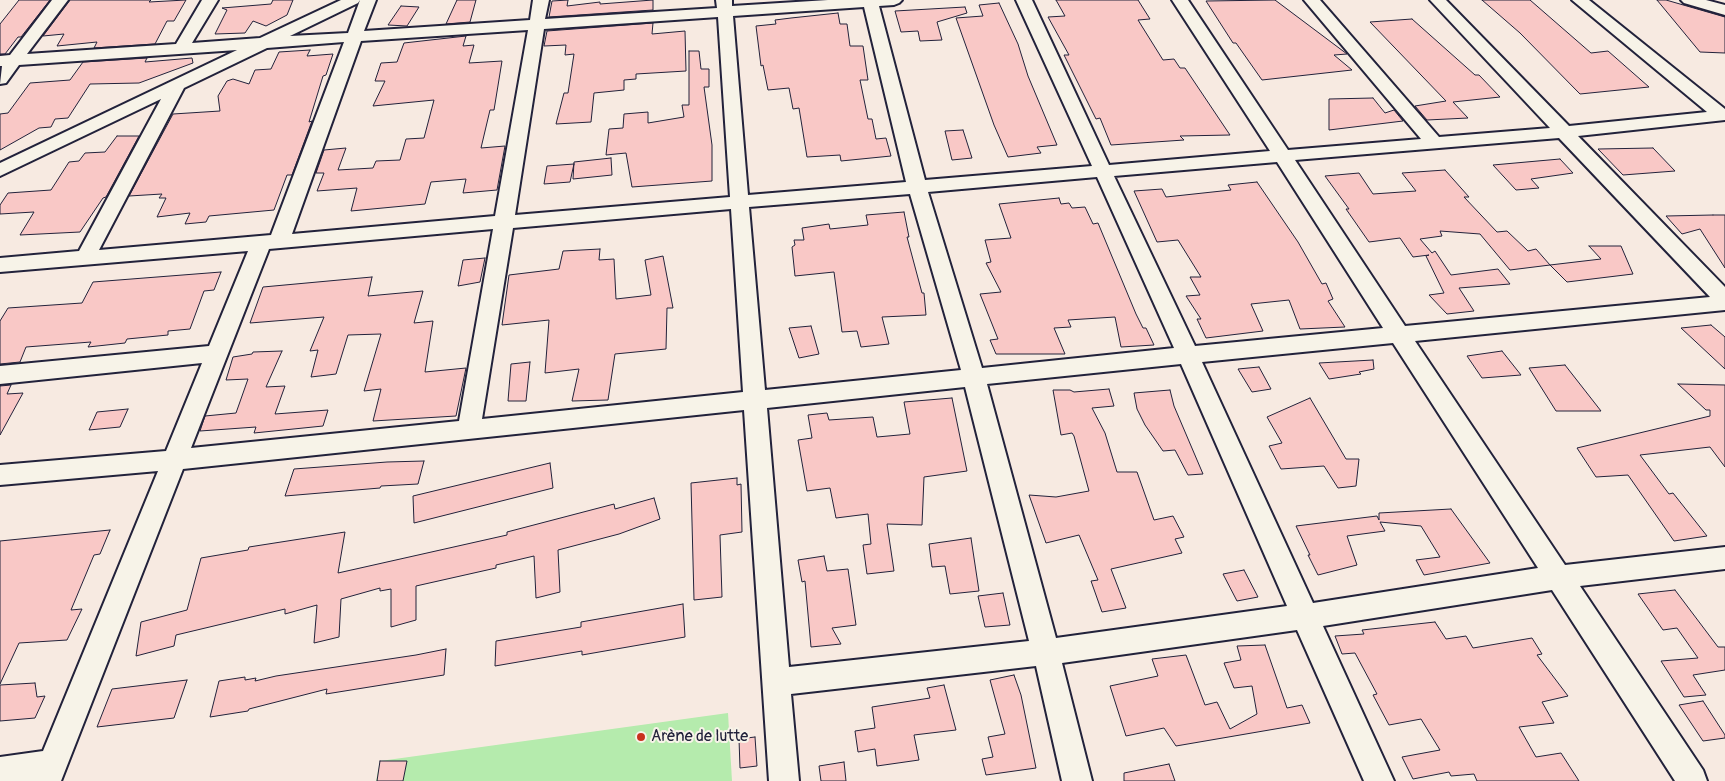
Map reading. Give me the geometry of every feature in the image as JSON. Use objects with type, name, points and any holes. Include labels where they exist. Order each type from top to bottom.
[{"type":"street","points":[[0,79],[7,61],[60,0]]},
{"type":"street","points":[[181,49],[210,0]]},
{"type":"street","points":[[0,170],[353,0]]},
{"type":"street","points":[[0,772],[49,773],[217,353],[270,242],[368,0]]},
{"type":"street","points":[[469,430],[542,0]]},
{"type":"street","points":[[7,61],[538,24],[724,5],[894,0]]},
{"type":"street","points":[[1024,0],[1188,355],[1379,781]]},
{"type":"street","points":[[1180,0],[1692,781]]},
{"type":"street","points":[[1312,0],[1433,141]]},
{"type":"street","points":[[1438,0],[1725,301]]},
{"type":"street","points":[[1580,0],[1724,115]]},
{"type":"street","points":[[1689,0],[1725,10]]},
{"type":"street","points":[[870,1],[917,187],[974,378],[1046,652],[1077,781]]},
{"type":"street","points":[[724,5],[784,781]]},
{"type":"street","points":[[85,258],[177,85]]},
{"type":"street","points":[[0,265],[1433,141],[1562,132],[1724,115]]},
{"type":"street","points":[[0,475],[174,460],[1725,301]]},
{"type":"street","points":[[0,375],[217,353]]},
{"type":"street","points":[[776,682],[1046,652],[1306,616],[1559,577],[1725,558]]},
{"type":"green space","name":"Arène de lutte","points":[[728,713],[732,781],[376,781],[380,761]]},
{"type":"building","points":[[19,0],[50,0],[21,37],[18,37],[5,54],[0,54],[0,24]]},
{"type":"building","points":[[70,0],[151,0],[149,2],[186,0],[174,21],[167,21],[155,44],[94,48],[97,42],[57,46],[64,34],[43,36]]},
{"type":"building","points":[[273,0],[293,0],[287,15],[266,26],[253,21],[245,33],[215,34],[227,10],[222,8],[271,4]]},
{"type":"building","points":[[457,0],[476,0],[470,22],[446,24]]},
{"type":"building","points":[[568,0],[567,6],[600,2],[600,4],[653,0],[653,10],[549,17],[552,1]]},
{"type":"building","points":[[1056,0],[1138,0],[1150,19],[1138,20],[1163,60],[1174,59],[1180,68],[1185,68],[1230,135],[1180,136],[1184,140],[1111,145],[1100,118],[1096,119],[1064,55],[1069,55],[1048,17],[1065,16]]},
{"type":"building","points":[[1275,0],[1347,54],[1334,55],[1352,70],[1262,80],[1236,43],[1233,43],[1206,1]]},
{"type":"building","points":[[1482,0],[1530,0],[1591,53],[1608,51],[1649,87],[1580,94],[1520,33]]},
{"type":"building","points":[[1657,0],[1666,0],[1725,17],[1725,53],[1700,52]]},
{"type":"building","points":[[999,3],[1018,44],[1028,76],[1057,145],[1037,147],[1041,153],[1008,157],[994,125],[956,18],[983,16],[979,5]]},
{"type":"building","points":[[401,6],[419,7],[407,26],[388,25]]},
{"type":"building","points":[[965,7],[967,13],[937,22],[942,40],[920,41],[918,31],[901,32],[895,11]]},
{"type":"building","points":[[838,13],[840,24],[847,24],[850,46],[863,46],[868,80],[860,80],[868,119],[872,119],[876,139],[886,138],[891,156],[841,161],[840,155],[807,157],[799,108],[793,109],[789,88],[768,90],[763,65],[761,66],[756,26],[776,24],[775,20]]},
{"type":"building","points":[[1412,19],[1475,75],[1479,75],[1500,97],[1453,102],[1468,118],[1427,120],[1415,106],[1446,101],[1370,22]]},
{"type":"building","points":[[653,23],[652,34],[685,31],[686,71],[636,74],[636,79],[624,80],[624,90],[594,93],[591,122],[556,124],[564,93],[568,93],[574,54],[565,55],[566,45],[544,46],[547,31]]},
{"type":"building","points":[[466,36],[463,46],[474,45],[469,63],[502,61],[494,110],[490,110],[481,148],[505,146],[497,190],[463,193],[466,179],[431,182],[425,204],[351,211],[357,188],[317,191],[324,173],[316,173],[324,150],[346,148],[338,170],[373,168],[376,161],[400,160],[406,139],[424,138],[434,100],[373,106],[385,81],[375,81],[381,63],[397,62],[404,43]]},
{"type":"building","points":[[310,50],[307,56],[333,54],[326,75],[323,76],[309,122],[312,121],[292,175],[287,175],[274,210],[209,216],[206,222],[185,224],[190,213],[157,217],[166,198],[159,198],[162,194],[129,196],[173,114],[220,111],[218,96],[227,81],[233,79],[249,84],[255,70],[271,69],[279,52]]},
{"type":"building","points":[[689,51],[699,51],[701,69],[709,69],[709,87],[704,87],[712,145],[712,181],[632,187],[626,153],[606,155],[609,129],[623,128],[624,114],[648,112],[648,123],[684,117],[682,105],[689,105]]},
{"type":"building","points":[[147,58],[145,62],[192,58],[193,63],[139,83],[90,84],[68,118],[55,119],[51,127],[39,128],[0,150],[0,114],[8,113],[30,83],[70,80],[83,62]]},
{"type":"building","points":[[1373,98],[1385,113],[1394,110],[1403,121],[1329,130],[1329,99]]},
{"type":"building","points":[[963,130],[972,158],[952,160],[945,131]]},
{"type":"building","points":[[117,136],[139,136],[106,197],[103,198],[80,232],[20,235],[34,212],[0,214],[0,205],[8,193],[51,190],[69,162],[79,161],[85,153],[105,152]]},
{"type":"building","points":[[1653,148],[1675,171],[1623,175],[1598,149]]},
{"type":"building","points":[[611,158],[612,175],[573,179],[574,162]]},
{"type":"building","points":[[1560,159],[1573,173],[1531,179],[1539,188],[1516,190],[1493,165]]},
{"type":"building","points":[[574,164],[570,182],[544,184],[547,166]]},
{"type":"building","points":[[1445,170],[1469,197],[1464,197],[1497,232],[1507,231],[1528,251],[1536,249],[1550,265],[1510,270],[1480,234],[1440,231],[1442,236],[1420,239],[1432,253],[1435,251],[1451,275],[1498,269],[1510,284],[1459,288],[1474,311],[1447,314],[1429,295],[1444,293],[1426,256],[1429,255],[1413,257],[1400,238],[1369,242],[1346,209],[1349,209],[1325,176],[1359,173],[1373,194],[1416,191],[1402,173]]},
{"type":"building","points":[[1257,182],[1298,242],[1322,284],[1326,283],[1333,299],[1328,301],[1345,327],[1300,329],[1289,300],[1251,304],[1263,331],[1206,338],[1197,319],[1201,319],[1186,296],[1200,295],[1190,277],[1201,277],[1178,240],[1157,242],[1134,191],[1162,189],[1166,197],[1231,190],[1228,185]]},
{"type":"building","points":[[1059,198],[1061,204],[1069,203],[1072,208],[1085,207],[1093,224],[1098,223],[1136,314],[1143,328],[1146,328],[1154,345],[1121,347],[1115,317],[1068,320],[1071,327],[1054,328],[1065,354],[996,354],[990,340],[998,339],[980,294],[1001,292],[986,263],[991,262],[985,240],[1011,238],[999,204]]},
{"type":"building","points":[[904,212],[909,237],[907,237],[922,293],[924,293],[926,315],[882,317],[889,344],[861,347],[857,331],[842,332],[834,272],[795,276],[792,247],[795,245],[794,240],[804,240],[802,228],[829,224],[830,229],[868,225],[866,215]]},
{"type":"building","points":[[1725,215],[1725,268],[1700,229],[1682,234],[1666,216]]},
{"type":"building","points":[[1589,246],[1621,246],[1633,274],[1567,282],[1550,265],[1601,259]]},
{"type":"building","points":[[600,249],[599,260],[614,259],[616,299],[651,295],[645,260],[663,256],[673,308],[667,308],[666,349],[615,354],[608,400],[572,401],[579,369],[545,373],[549,320],[502,325],[509,275],[559,269],[563,251]]},
{"type":"building","points":[[485,258],[480,282],[458,286],[463,260]]},
{"type":"building","points":[[221,272],[214,290],[204,291],[190,329],[168,331],[168,335],[127,339],[125,343],[88,347],[91,342],[26,347],[20,362],[0,364],[0,321],[8,308],[82,303],[93,282]]},
{"type":"building","points":[[372,277],[368,296],[423,291],[414,323],[433,321],[425,372],[466,368],[456,416],[373,421],[381,389],[364,391],[381,334],[348,335],[336,374],[311,377],[318,350],[310,351],[324,317],[250,323],[263,287]]},
{"type":"building","points":[[1711,325],[1725,337],[1725,369],[1681,328]]},
{"type":"building","points":[[811,326],[819,354],[799,358],[789,328]]},
{"type":"building","points":[[282,351],[266,387],[285,386],[275,414],[328,410],[323,426],[254,433],[256,427],[200,431],[205,416],[236,413],[248,379],[226,380],[233,357],[252,354],[253,352]]},
{"type":"building","points":[[1502,351],[1521,375],[1482,378],[1467,356]]},
{"type":"building","points":[[1373,360],[1374,369],[1359,372],[1361,374],[1329,379],[1319,363]]},
{"type":"building","points":[[530,362],[526,401],[508,401],[511,364]]},
{"type":"building","points":[[1565,365],[1601,411],[1556,411],[1529,368]]},
{"type":"building","points":[[1259,367],[1271,389],[1252,392],[1238,369]]},
{"type":"building","points":[[1678,384],[1725,385],[1725,467],[1710,447],[1640,455],[1669,494],[1673,493],[1707,536],[1674,541],[1628,475],[1596,477],[1577,448],[1710,416],[1710,410],[1706,410]]},
{"type":"building","points":[[11,385],[7,394],[23,393],[0,435],[0,386]]},
{"type":"building","points":[[1109,389],[1114,406],[1092,408],[1105,433],[1117,472],[1137,472],[1154,520],[1173,516],[1184,537],[1175,539],[1182,553],[1111,569],[1126,608],[1102,612],[1091,581],[1098,580],[1079,535],[1046,543],[1029,495],[1056,497],[1089,491],[1074,436],[1072,433],[1061,435],[1053,390],[1070,390],[1074,392]]},
{"type":"building","points":[[1170,390],[1174,406],[1203,474],[1188,475],[1175,450],[1163,451],[1145,425],[1137,409],[1134,393]]},
{"type":"building","points":[[952,398],[967,471],[924,477],[922,525],[887,524],[894,571],[867,574],[863,545],[871,544],[868,514],[836,518],[830,488],[807,491],[798,440],[812,438],[808,415],[827,413],[829,420],[873,417],[877,437],[910,434],[904,402]]},
{"type":"building","points":[[1310,398],[1346,459],[1359,459],[1356,486],[1338,488],[1324,466],[1281,469],[1269,446],[1282,443],[1267,417]]},
{"type":"building","points":[[128,409],[120,427],[89,430],[97,412]]},
{"type":"building","points":[[424,461],[418,484],[285,496],[294,469]]},
{"type":"building","points":[[550,463],[553,488],[414,523],[413,496]]},
{"type":"building","points":[[737,478],[737,485],[741,484],[742,532],[720,535],[722,597],[694,600],[691,483]]},
{"type":"building","points":[[654,498],[660,519],[619,534],[558,550],[560,592],[536,598],[534,556],[496,565],[496,568],[416,586],[416,620],[391,627],[391,589],[380,591],[380,588],[341,599],[339,637],[314,643],[317,605],[285,614],[285,609],[176,635],[174,646],[136,656],[141,622],[187,610],[201,558],[248,550],[249,547],[345,532],[338,573],[507,535],[507,532],[614,504],[615,509]]},
{"type":"building","points":[[1451,509],[1490,563],[1424,575],[1416,560],[1440,557],[1421,526],[1380,522],[1385,531],[1347,536],[1357,565],[1318,575],[1296,526],[1377,516],[1379,520],[1379,513]]},
{"type":"building","points":[[110,530],[100,554],[94,555],[71,610],[82,609],[67,640],[19,643],[0,684],[0,541]]},
{"type":"building","points":[[971,538],[979,591],[950,594],[945,566],[932,567],[929,544]]},
{"type":"building","points":[[824,556],[827,571],[848,569],[856,625],[832,628],[841,644],[811,647],[805,581],[802,582],[798,560]]},
{"type":"building","points":[[1244,570],[1258,597],[1237,601],[1223,574]]},
{"type":"building","points":[[1675,590],[1718,647],[1725,647],[1725,670],[1693,675],[1706,695],[1684,697],[1661,661],[1698,658],[1677,628],[1663,630],[1638,594]]},
{"type":"building","points":[[1003,593],[1010,625],[985,627],[978,596]]},
{"type":"building","points":[[683,604],[685,637],[582,655],[582,651],[495,666],[496,641],[581,627],[581,622]]},
{"type":"building","points":[[1435,622],[1446,639],[1466,636],[1473,648],[1532,638],[1542,654],[1537,655],[1568,696],[1542,702],[1554,723],[1519,727],[1536,757],[1561,753],[1579,781],[1477,781],[1474,774],[1451,776],[1449,772],[1413,779],[1402,757],[1440,750],[1421,719],[1389,725],[1373,695],[1377,694],[1355,653],[1342,654],[1335,636],[1364,634],[1362,630]]},
{"type":"building","points":[[1265,645],[1287,708],[1302,705],[1310,723],[1176,746],[1164,728],[1126,736],[1110,686],[1158,676],[1152,659],[1186,655],[1205,705],[1217,702],[1230,729],[1257,714],[1252,686],[1234,688],[1224,663],[1241,660],[1237,646]]},
{"type":"building","points":[[446,649],[444,675],[326,694],[327,689],[249,709],[248,711],[210,717],[219,681],[245,677],[245,680],[256,678],[255,681]]},
{"type":"building","points":[[1014,675],[1021,695],[1036,768],[986,775],[982,759],[993,757],[988,737],[1005,734],[990,680]]},
{"type":"building","points":[[187,680],[174,718],[97,727],[112,689]]},
{"type":"building","points":[[35,683],[37,697],[45,696],[35,718],[0,721],[0,685]]},
{"type":"building","points":[[944,685],[956,730],[914,735],[919,760],[877,766],[875,749],[858,752],[855,731],[875,728],[872,707],[930,698],[927,688]]},
{"type":"building","points":[[1703,701],[1725,735],[1725,738],[1703,741],[1679,705]]},
{"type":"building","points":[[755,737],[757,766],[740,768],[739,739]]},
{"type":"building","points":[[380,761],[407,761],[403,781],[377,781]]},
{"type":"building","points":[[844,762],[846,781],[821,781],[819,766]]},
{"type":"building","points":[[1169,764],[1175,781],[1124,781],[1124,773]]},
{"type":"place","name":"Arène de lutte","points":[[641,737]]}]
